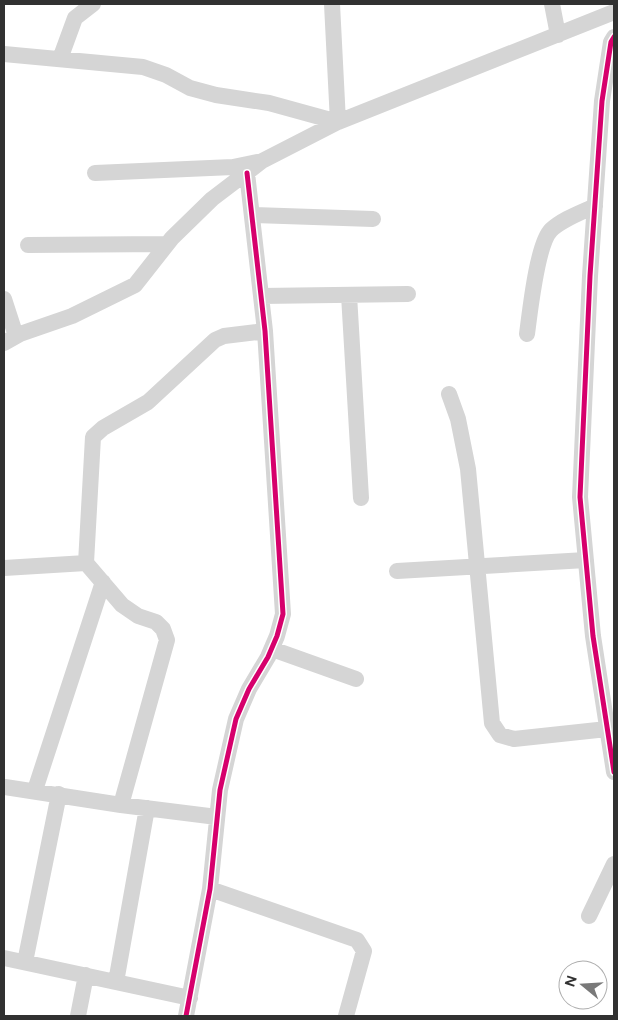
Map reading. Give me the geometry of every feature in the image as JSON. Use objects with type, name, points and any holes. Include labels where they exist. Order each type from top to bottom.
[{"type":"street","points":[[60,59],[76,18],[93,4]]},
{"type":"street","points":[[332,4],[338,122]]},
{"type":"street","points":[[552,4],[558,35]]},
{"type":"street","points":[[4,299],[10,340],[72,316],[135,286],[167,244],[212,198],[262,161],[338,122],[614,12]]},
{"type":"street","points":[[614,37],[611,42],[602,101],[590,276],[580,497],[592,636],[614,772]]},
{"type":"street","points":[[4,54],[143,67],[166,75],[190,88],[216,95],[269,103],[338,122]]},
{"type":"street","points":[[95,173],[234,167],[262,161]]},
{"type":"street","points":[[186,1016],[210,889],[220,790],[236,719],[249,689],[272,649],[283,614],[265,331],[247,172]]},
{"type":"street","points":[[527,334],[534,284],[544,239],[550,230],[595,206]]},
{"type":"street","points":[[252,215],[373,218]]},
{"type":"street","points":[[28,245],[167,244]]},
{"type":"street","points":[[261,296],[408,294]]},
{"type":"street","points":[[349,295],[361,498]]},
{"type":"street","points":[[121,805],[167,640],[163,629],[156,622],[138,616],[122,604],[86,563],[93,437],[103,428],[148,402],[215,340],[224,336],[265,331]]},
{"type":"street","points":[[448,394],[458,419],[468,469],[492,723],[500,735],[514,739],[607,729]]},
{"type":"street","points":[[397,571],[586,560]]},
{"type":"street","points":[[4,568],[86,563]]},
{"type":"street","points":[[35,790],[103,582]]},
{"type":"street","points":[[272,649],[356,678]]},
{"type":"street","points":[[6,787],[35,790],[121,805],[217,817]]},
{"type":"street","points":[[25,962],[59,794]]},
{"type":"street","points":[[116,982],[147,808]]},
{"type":"street","points":[[588,916],[614,864]]},
{"type":"street","points":[[210,889],[357,940],[364,951],[346,1016]]},
{"type":"street","points":[[4,958],[190,998]]},
{"type":"street","points":[[78,1016],[86,976]]},
{"type":"cycle path","points":[[614,37],[611,42],[602,101],[590,276],[580,497],[593,636],[614,772]]},
{"type":"cycle path","points":[[186,1016],[210,889],[220,790],[236,719],[249,689],[268,657],[277,636],[283,614],[265,331],[247,173]]}]
